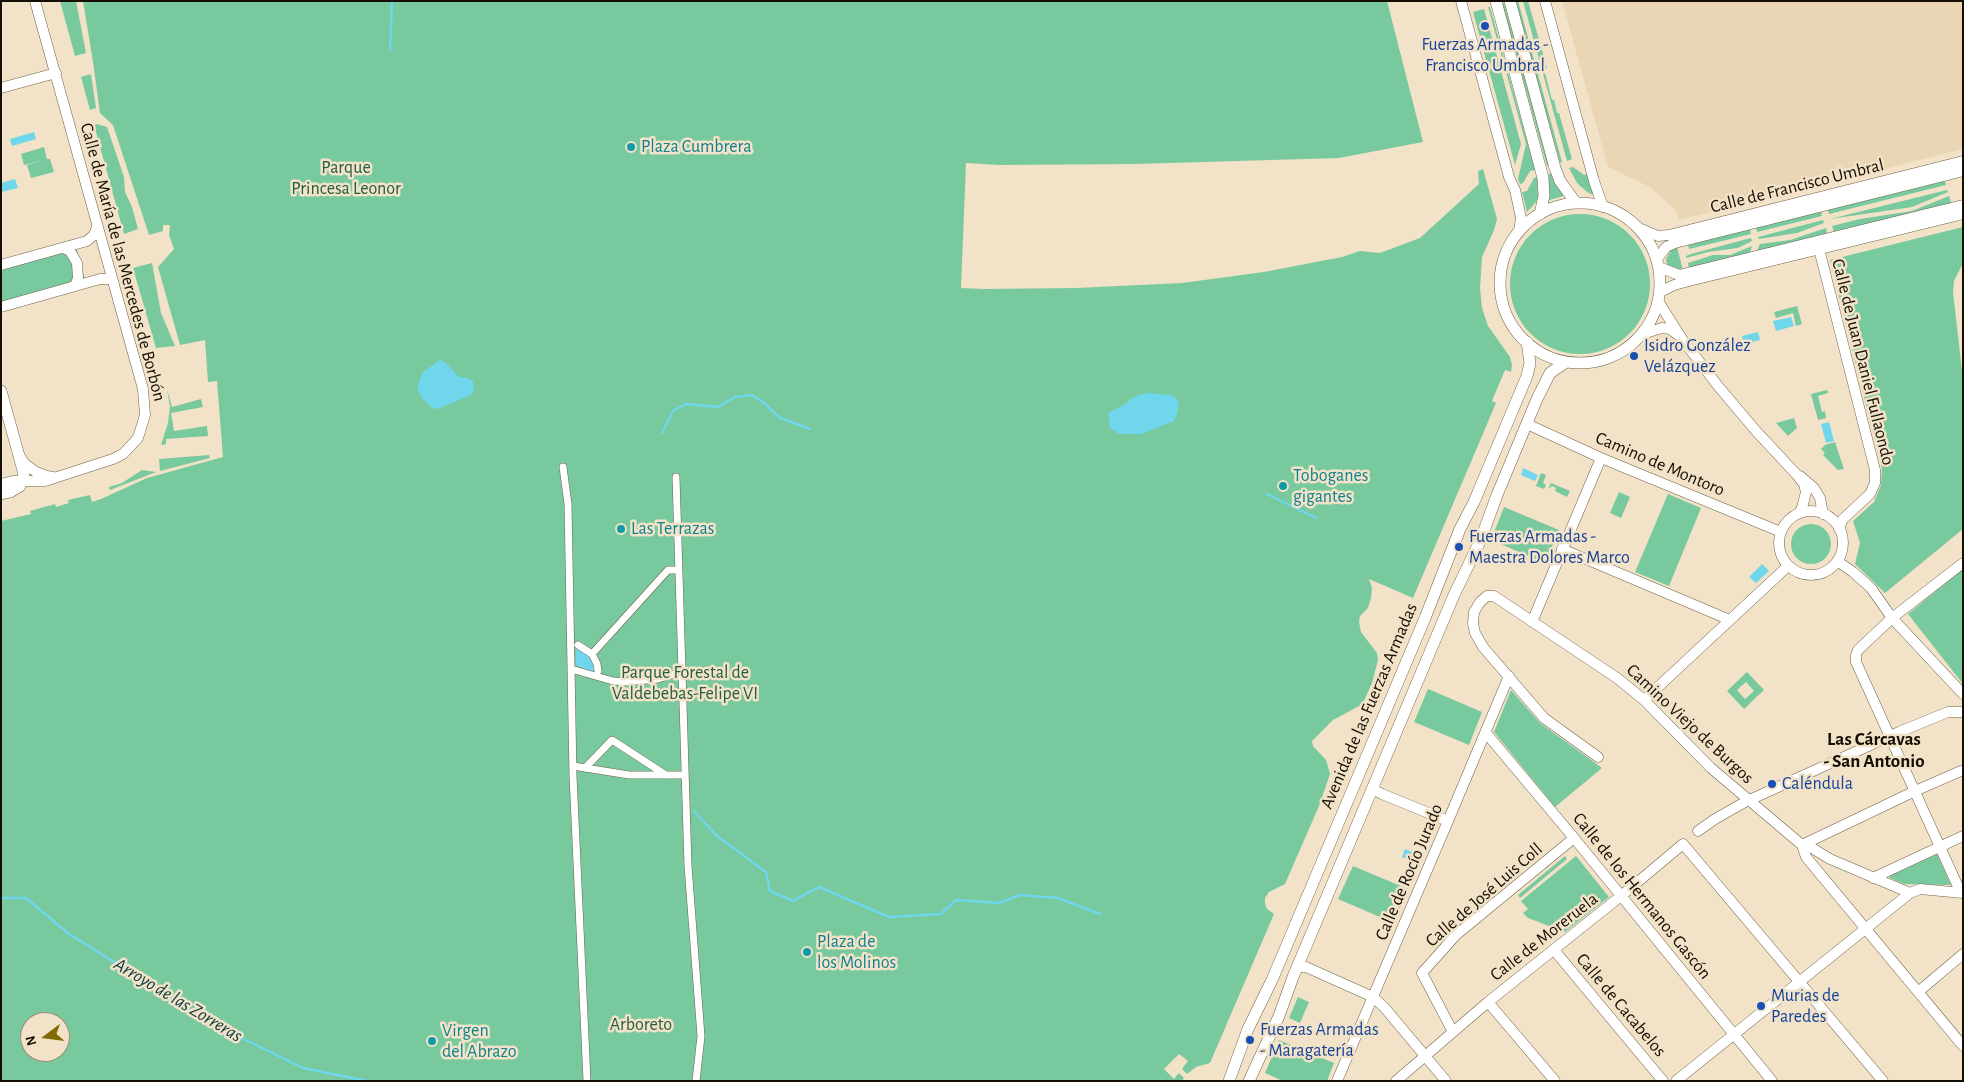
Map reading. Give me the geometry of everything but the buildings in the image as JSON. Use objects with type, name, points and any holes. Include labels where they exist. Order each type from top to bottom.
[{"type":"street","name":"Calle de María de las Mercedes de Borbón","points":[[1,484],[42,481],[113,459],[123,454],[138,438],[145,408],[143,389],[35,1]]},
{"type":"street","points":[[1461,1],[1509,177],[1515,190],[1521,218],[1519,230]]},
{"type":"street","points":[[1496,1],[1543,178],[1544,196],[1540,214]]},
{"type":"street","points":[[1510,1],[1558,174],[1576,203]]},
{"type":"street","points":[[1545,1],[1594,181],[1604,207]]},
{"type":"street","points":[[1,88],[56,73]]},
{"type":"street","name":"Calle de Francisco Umbral","points":[[1639,228],[1658,236],[1669,235],[1963,161]]},
{"type":"street","name":"Calle de Francisco Umbral","points":[[1658,263],[1666,248],[1674,243],[1963,171]]},
{"type":"street","points":[[1576,203],[1589,203],[1624,216],[1639,228],[1650,243],[1658,263],[1659,297],[1652,318],[1642,334],[1628,348],[1613,356],[1589,362],[1566,362],[1541,352],[1527,342],[1510,321],[1504,306],[1501,290],[1504,258],[1519,230],[1540,214],[1576,203]]},
{"type":"street","points":[[1658,263],[1674,274],[1687,273],[1963,205]]},
{"type":"street","points":[[1659,297],[1682,283],[1963,214]]},
{"type":"street","points":[[1,265],[91,239],[97,227]]},
{"type":"street","points":[[63,248],[70,251],[77,263],[78,278],[75,286]]},
{"type":"street","name":"Calle de Juan Daniel Fullaondo","points":[[1819,249],[1874,470],[1875,483],[1870,494],[1844,519],[1839,529]]},
{"type":"street","points":[[1,306],[100,279],[111,279]]},
{"type":"street","points":[[1659,297],[1682,339],[1718,386],[1756,432],[1797,474],[1814,488],[1820,498],[1823,514]]},
{"type":"street","points":[[1642,334],[1654,329],[1670,329],[1682,339]]},
{"type":"street","name":"Avenida de las Fuerzas Armadas","points":[[1229,1081],[1248,1029],[1272,980],[1425,618],[1460,529],[1474,502],[1527,376],[1530,363],[1527,342]]},
{"type":"street","name":"Avenida de las Fuerzas Armadas","points":[[1249,1081],[1279,1016],[1297,967],[1454,594],[1481,539],[1546,378],[1566,362]]},
{"type":"street","points":[[1,391],[20,457],[24,474],[23,481]]},
{"type":"street","name":"Camino de Montoro","points":[[1527,424],[1601,458],[1781,532]]},
{"type":"street","points":[[20,457],[39,474],[56,476]]},
{"type":"street","points":[[1532,622],[1601,458]]},
{"type":"street","points":[[562,468],[568,504],[573,766],[587,1081]]},
{"type":"street","points":[[1797,474],[1804,484],[1806,492],[1799,513],[1786,523],[1781,532],[1780,550],[1788,566],[1795,572],[1814,575],[1823,573],[1831,568],[1842,552],[1843,542],[1839,529],[1830,518],[1823,514],[1813,512],[1799,513]]},
{"type":"street","points":[[676,477],[688,866],[701,1036],[696,1081]]},
{"type":"street","name":"Calle de María de las Mercedes de Borbón","points":[[1,494],[15,490],[23,481]]},
{"type":"street","points":[[1562,549],[1730,620]]},
{"type":"street","points":[[1837,561],[1871,588],[1892,618],[1963,694]]},
{"type":"street","points":[[1961,892],[1856,662],[1856,655],[1858,650],[1892,618],[1963,563]]},
{"type":"street","points":[[1644,700],[1788,566]]},
{"type":"street","points":[[592,654],[668,570],[678,570]]},
{"type":"street","name":"Camino Viejo de Burgos","points":[[1508,676],[1483,646],[1475,633],[1473,623],[1474,612],[1480,602],[1487,596],[1494,596],[1617,678],[1644,700],[1692,750],[1802,844],[1830,859],[1910,893],[1920,889],[1961,892]]},
{"type":"street","points":[[578,645],[592,654],[598,671]]},
{"type":"street","points":[[571,670],[613,681],[625,682],[658,679],[681,672]]},
{"type":"street","points":[[1508,676],[1544,718],[1598,757]]},
{"type":"street","name":"Calle de Rocío Jurado","points":[[1337,1081],[1486,733],[1508,676]]},
{"type":"street","points":[[1698,831],[1749,800],[1890,736],[1948,712],[1963,712]]},
{"type":"street","name":"Calle de los Hermanos Gascón","points":[[1486,733],[1772,1081]]},
{"type":"street","points":[[585,768],[612,740],[666,775]]},
{"type":"street","points":[[573,766],[629,775],[685,775]]},
{"type":"street","points":[[1963,770],[1802,844],[1806,857],[1963,1046]]},
{"type":"street","points":[[1374,787],[1385,795],[1448,821]]},
{"type":"street","points":[[1873,878],[1963,836]]},
{"type":"street","name":"Calle de José Luis Coll","points":[[1453,1032],[1422,974],[1456,935],[1574,838]]},
{"type":"street","name":"Calle de Moreruela","points":[[1396,1081],[1488,1002],[1683,844],[1800,981]]},
{"type":"street","points":[[1676,1081],[1910,893]]},
{"type":"street","name":"Calle de Cacabelos","points":[[1554,950],[1663,1081]]},
{"type":"street","points":[[1918,992],[1963,954]]},
{"type":"street","points":[[1297,967],[1304,966],[1373,997],[1446,1081]]},
{"type":"street","points":[[1800,981],[1883,1081]]},
{"type":"street","points":[[1488,1002],[1555,1081]]},
{"type":"shaded area","points":[[1562,1],[1963,1],[1963,149],[1679,220],[1676,211],[1650,187],[1608,167]]},
{"type":"green space","points":[[60,1],[76,1],[86,53],[75,56]]},
{"type":"green space","name":"Parque Forestal de Valdebebas-Felipe VI","points":[[83,1],[1387,1],[1423,142],[1339,158],[1136,164],[999,165],[966,163],[961,288],[1077,288],[1182,283],[1264,272],[1342,257],[1360,251],[1380,253],[1420,238],[1479,184],[1478,171],[1483,169],[1497,219],[1482,257],[1480,288],[1482,308],[1488,326],[1510,357],[1511,372],[1505,370],[1492,401],[1496,403],[1413,598],[1369,579],[1372,588],[1371,598],[1368,608],[1360,616],[1359,622],[1361,632],[1377,653],[1378,660],[1372,683],[1364,701],[1359,706],[1333,720],[1312,741],[1313,746],[1326,760],[1330,774],[1319,806],[1285,884],[1269,892],[1265,898],[1267,909],[1274,914],[1210,1063],[1196,1067],[1187,1074],[1182,1069],[1188,1061],[1179,1054],[1164,1069],[1174,1079],[1179,1073],[1184,1078],[1182,1081],[1,1081],[1,521],[31,514],[30,511],[55,504],[56,507],[69,503],[68,500],[90,495],[92,502],[147,478],[223,457],[217,381],[208,382],[205,340],[180,345],[158,267],[174,249],[169,235],[170,225],[163,225],[163,231],[149,235],[113,125],[100,113]]},
{"type":"green space","points":[[1515,1],[1518,1],[1562,162],[1560,163]]},
{"type":"green space","points":[[1523,1],[1528,1],[1547,68],[1544,69],[1552,100],[1554,100],[1557,113],[1559,113],[1572,159],[1567,161]]},
{"type":"green space","points":[[1502,3],[1504,3],[1549,165],[1547,166]]},
{"type":"green space","points":[[1488,7],[1490,7],[1535,170],[1530,171],[1523,183],[1520,184],[1518,179],[1526,144]]},
{"type":"green space","points":[[1484,9],[1521,144],[1515,165],[1473,12]]},
{"type":"green space","points":[[91,74],[96,108],[90,110],[81,77]]},
{"type":"green space","points":[[94,125],[107,127],[124,177],[125,192],[132,207],[138,229],[124,234]]},
{"type":"green space","points":[[44,147],[47,159],[50,159],[54,172],[31,178],[27,165],[44,160],[24,165],[21,154]]},
{"type":"green space","points":[[1573,167],[1584,175],[1588,174],[1593,195],[1577,183],[1569,168]]},
{"type":"green space","points":[[1551,173],[1554,182],[1564,196],[1549,200],[1549,174]]},
{"type":"green space","points":[[1537,177],[1538,197],[1527,212],[1522,192],[1527,191],[1534,178]]},
{"type":"green space","points":[[1945,181],[1946,185],[1829,214],[1828,210]]},
{"type":"green space","points":[[1947,190],[1948,192],[1912,207],[1830,219]]},
{"type":"green space","points":[[1949,196],[1951,203],[1834,232],[1832,226],[1860,219],[1912,211]]},
{"type":"green space","points":[[1821,211],[1822,216],[1757,232],[1756,228]]},
{"type":"green space","points":[[1580,214],[1594,215],[1607,219],[1619,225],[1630,234],[1639,245],[1645,257],[1649,270],[1649,298],[1645,311],[1639,323],[1630,334],[1619,343],[1607,349],[1594,353],[1580,354],[1566,353],[1553,349],[1541,343],[1530,334],[1521,323],[1515,311],[1511,298],[1510,284],[1511,270],[1515,257],[1521,245],[1530,234],[1541,225],[1553,219],[1566,215]]},
{"type":"green space","points":[[1823,220],[1824,223],[1797,233],[1759,239],[1758,237]]},
{"type":"green space","points":[[1963,227],[1963,263],[1954,281],[1953,292],[1963,380],[1963,529],[1885,593],[1855,564],[1860,543],[1853,521],[1874,502],[1881,485],[1882,469],[1830,260]]},
{"type":"green space","points":[[1826,228],[1827,234],[1757,251],[1760,244],[1790,240]]},
{"type":"green space","points":[[1750,229],[1751,234],[1689,249],[1688,245]]},
{"type":"green space","points":[[1751,238],[1752,241],[1738,248],[1708,252],[1686,258],[1686,256],[1691,254]]},
{"type":"green space","points":[[76,246],[85,280],[1,302],[1,266]]},
{"type":"green space","points":[[1752,246],[1750,253],[1689,268],[1688,263],[1713,255],[1730,255]]},
{"type":"green space","points":[[1677,247],[1683,270],[1680,271],[1667,265],[1666,259],[1671,250]]},
{"type":"green space","points":[[152,263],[161,313],[175,346],[156,348],[133,268]]},
{"type":"green space","points":[[1797,306],[1802,324],[1796,326],[1793,313],[1776,318],[1774,312]]},
{"type":"green space","points":[[167,389],[172,407],[201,399],[203,407],[171,413],[174,431],[207,426],[208,436],[166,439],[166,444],[161,445],[168,423],[170,407]]},
{"type":"green space","points":[[1827,390],[1828,393],[1818,396],[1822,412],[1825,411],[1826,418],[1818,420],[1811,394]]},
{"type":"green space","points":[[1794,418],[1797,428],[1788,436],[1776,423]]},
{"type":"green space","points":[[1835,442],[1844,469],[1838,470],[1823,455],[1825,453],[1821,449],[1825,445]]},
{"type":"green space","points":[[209,455],[210,458],[160,471],[159,459]]},
{"type":"green space","points":[[142,470],[156,472],[110,490],[109,487],[122,483]]},
{"type":"green space","points":[[1541,473],[1546,475],[1543,483],[1546,485],[1544,489],[1536,486]]},
{"type":"green space","points":[[1551,483],[1570,491],[1567,497],[1555,491],[1556,488],[1552,486],[1548,489]]},
{"type":"green space","points":[[1619,492],[1630,497],[1621,518],[1610,513]]},
{"type":"green space","points":[[1668,494],[1701,508],[1669,586],[1635,572]]},
{"type":"green space","points":[[1504,507],[1559,530],[1545,563],[1491,540]]},
{"type":"green space","points":[[1811,524],[1825,530],[1831,544],[1825,558],[1811,564],[1797,558],[1791,544],[1797,530]]},
{"type":"green space","points":[[1963,569],[1963,684],[1908,614]]},
{"type":"green space","points":[[1747,672],[1764,690],[1744,709],[1727,691]],"holes":[[[1746,682],[1754,691],[1745,699],[1737,690]]]},
{"type":"green space","points":[[1428,689],[1482,712],[1469,745],[1414,722]]},
{"type":"green space","points":[[1511,690],[1540,723],[1602,768],[1555,807],[1494,732]]},
{"type":"green space","points":[[1937,854],[1951,885],[1904,884],[1889,876]]},
{"type":"green space","points":[[1565,856],[1567,859],[1520,898],[1518,895]]},
{"type":"green space","points":[[1576,856],[1609,897],[1565,932],[1528,918],[1523,913],[1528,909],[1521,901]]},
{"type":"green space","points":[[1353,866],[1408,889],[1394,923],[1338,899]]},
{"type":"green space","points":[[1298,997],[1309,1002],[1300,1023],[1289,1018]]},
{"type":"green space","points":[[1279,1040],[1334,1063],[1327,1081],[1283,1081],[1265,1073]]},
{"type":"water","points":[[34,132],[36,139],[12,146],[10,139]]},
{"type":"water","points":[[15,179],[18,188],[1,192],[1,183]]},
{"type":"water","points":[[1791,317],[1794,326],[1776,331],[1773,321]]},
{"type":"water","points":[[1758,332],[1760,340],[1744,344],[1742,336]]},
{"type":"water","points":[[440,360],[445,362],[459,377],[468,378],[473,382],[474,391],[471,395],[438,409],[432,408],[422,398],[417,388],[422,373]]},
{"type":"water","points":[[1147,393],[1171,395],[1177,399],[1179,403],[1174,421],[1142,434],[1119,434],[1110,428],[1108,413],[1136,396]]},
{"type":"water","points":[[1829,422],[1834,441],[1826,443],[1821,424]]},
{"type":"water","points":[[1523,468],[1538,475],[1535,481],[1521,475]]},
{"type":"water","points":[[1762,564],[1769,571],[1756,583],[1749,577]]},
{"type":"water","points":[[576,648],[589,656],[594,665],[594,673],[576,665]]},
{"type":"water","points":[[1405,849],[1420,855],[1417,863],[1402,857]]},
{"type":"waterway","points":[[390,50],[392,1]]},
{"type":"waterway","points":[[662,433],[673,411],[686,404],[718,407],[735,397],[752,395],[780,418],[810,429]]},
{"type":"waterway","points":[[1267,494],[1316,518]]},
{"type":"waterway","points":[[694,811],[717,836],[766,872],[770,891],[793,901],[819,887],[889,917],[941,914],[956,900],[999,903],[1020,895],[1058,898],[1100,914]]},
{"type":"waterway","name":"Arroyo de las Zorreras","points":[[1,898],[26,898],[69,934],[219,1027],[303,1068],[367,1081]]},
{"type":"place","name":"Fuerzas Armadas - Francisco Umbral","points":[[1485,26]]},
{"type":"place","name":"Plaza Cumbrera","points":[[631,147]]},
{"type":"place","name":"Isidro González Velázquez","points":[[1634,356]]},
{"type":"place","name":"Toboganes gigantes","points":[[1283,486]]},
{"type":"place","name":"Las Terrazas","points":[[621,529]]},
{"type":"place","name":"Fuerzas Armadas - Maestra Dolores Marco","points":[[1459,547]]},
{"type":"place","name":"Caléndula","points":[[1772,784]]},
{"type":"place","name":"Plaza de los Molinos","points":[[807,952]]},
{"type":"place","name":"Murias de Paredes","points":[[1761,1006]]},
{"type":"place","name":"Fuerzas Armadas - Maragatería","points":[[1250,1040]]},
{"type":"place","name":"Virgen del Abrazo","points":[[432,1041]]},
{"type":"district","name":"Las Cárcavas - San Antonio","points":[[1874,750]]},
{"type":"park label","name":"Parque Princesa Leonor","points":[[346,178]]},
{"type":"park label","name":"Arboreto","points":[[641,1025]]}]
